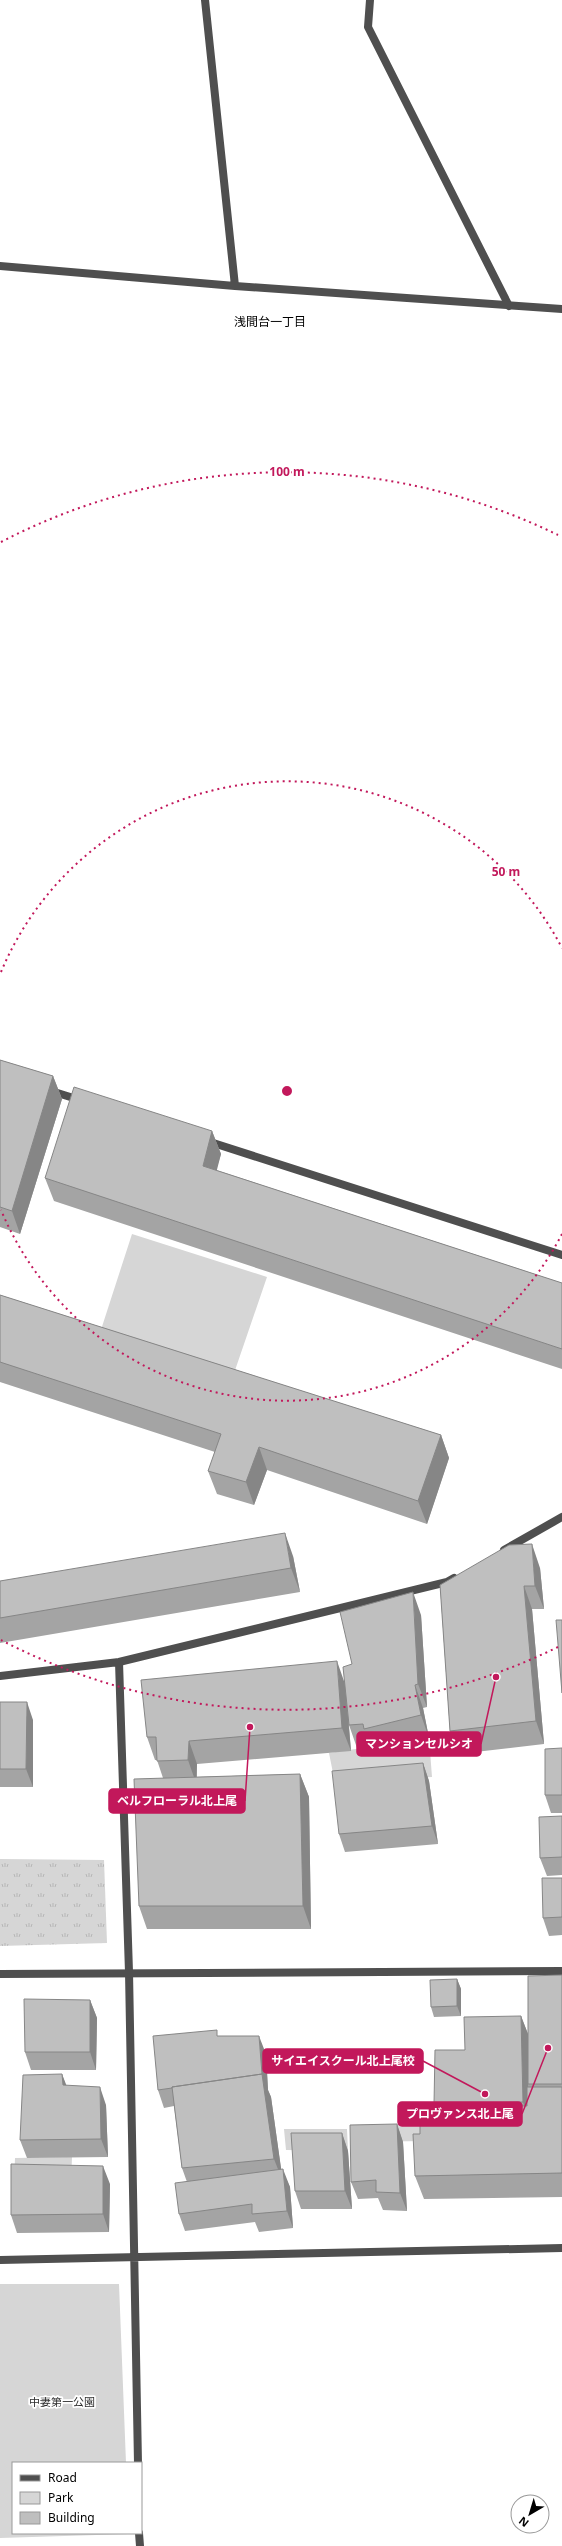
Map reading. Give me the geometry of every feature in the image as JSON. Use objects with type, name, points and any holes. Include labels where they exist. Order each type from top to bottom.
[{"type":"street","points":[[205,0],[236,286]]},
{"type":"street","points":[[370,0],[368,27],[509,306]]},
{"type":"street","points":[[0,266],[236,286],[562,309]]},
{"type":"street","points":[[46,1090],[91,1104]]},
{"type":"street","points":[[198,1138],[562,1256]]},
{"type":"street","points":[[494,1555],[562,1517]]},
{"type":"street","points":[[0,1676],[119,1662],[447,1582],[461,1574]]},
{"type":"street","points":[[119,1662],[129,1972],[133,2258],[138,2462]]},
{"type":"street","points":[[0,1974],[129,1972],[562,1971]]},
{"type":"street","points":[[0,2260],[562,2248]]},
{"type":"street","points":[[139,2534],[140,2546]]},
{"type":"green space","points":[[132,1234],[267,1277],[231,1382],[98,1339]]},
{"type":"green space","points":[[429,1738],[432,1777],[335,1783],[329,1753]]},
{"type":"green space","points":[[0,1859],[104,1860],[107,1943],[0,1946]]},
{"type":"green space","points":[[423,2123],[426,2141],[356,2142],[355,2127]]},
{"type":"green space","points":[[284,2129],[347,2129],[348,2151],[286,2150]]},
{"type":"green space","points":[[72,2157],[71,2183],[14,2182],[15,2158]]},
{"type":"green space","name":"中妻第一公園","points":[[0,2284],[119,2284],[126,2462],[12,2462],[12,2534],[129,2534],[0,2538]]},
{"type":"building","points":[[0,1060],[53,1076],[12,1211],[0,1207]]},
{"type":"building","points":[[74,1087],[212,1131],[203,1166],[562,1283],[562,1349],[45,1178]]},
{"type":"building","points":[[0,1295],[441,1435],[418,1501],[259,1447],[246,1482],[208,1471],[221,1434],[0,1362]]},
{"type":"building","points":[[285,1533],[291,1568],[0,1618],[0,1581]]},
{"type":"building","points":[[532,1544],[535,1586],[524,1586],[536,1721],[450,1731],[440,1585],[509,1545]]},
{"type":"building","points":[[413,1592],[418,1684],[415,1685],[421,1715],[364,1729],[363,1724],[349,1725],[343,1667],[352,1664],[340,1612]]},
{"type":"building","points":[[556,1620],[562,1620],[562,1693]]},
{"type":"building","points":[[337,1661],[342,1728],[189,1741],[188,1760],[157,1761],[156,1737],[147,1737],[141,1680]]},
{"type":"building","points":[[0,1702],[27,1702],[26,1769],[0,1769]]},
{"type":"building","points":[[562,1748],[562,1795],[545,1795],[545,1749]]},
{"type":"building","points":[[423,1763],[432,1826],[339,1834],[332,1771]]},
{"type":"building","points":[[300,1774],[303,1906],[139,1906],[134,1779]]},
{"type":"building","points":[[562,1816],[562,1857],[540,1858],[539,1817]]},
{"type":"building","points":[[542,1878],[562,1878],[562,1917],[543,1918]]},
{"type":"building","points":[[562,1975],[562,2084],[528,2084],[528,1976]]},
{"type":"building","points":[[457,1979],[457,2006],[431,2007],[430,1980]]},
{"type":"building","points":[[24,1999],[90,2000],[90,2052],[25,2052]]},
{"type":"building","points":[[521,2016],[523,2102],[434,2104],[435,2050],[465,2050],[464,2017]]},
{"type":"building","points":[[217,2030],[217,2036],[259,2036],[262,2074],[158,2090],[153,2036]]},
{"type":"building","points":[[62,2074],[63,2085],[100,2087],[101,2139],[20,2140],[23,2075]]},
{"type":"building","points":[[262,2074],[274,2159],[182,2168],[172,2087]]},
{"type":"building","points":[[527,2087],[562,2087],[562,2173],[415,2176],[413,2134],[420,2134],[420,2105],[527,2106]]},
{"type":"building","points":[[397,2124],[400,2193],[376,2192],[376,2180],[351,2182],[350,2125]]},
{"type":"building","points":[[291,2133],[342,2133],[345,2191],[295,2191]]},
{"type":"building","points":[[11,2164],[103,2166],[103,2214],[11,2215]]},
{"type":"building","points":[[283,2169],[287,2211],[252,2214],[252,2204],[179,2214],[175,2183]]},
{"type":"place","name":"マンションセルシオ","points":[[496,1677]]},
{"type":"place","name":"ベルフローラル北上尾","points":[[250,1727]]},
{"type":"place","name":"プロヴァンス北上尾","points":[[548,2048]]},
{"type":"place","name":"サイエイスクール北上尾校","points":[[485,2094]]},
{"type":"district","name":"浅間台一丁目","points":[[270,321]]}]
